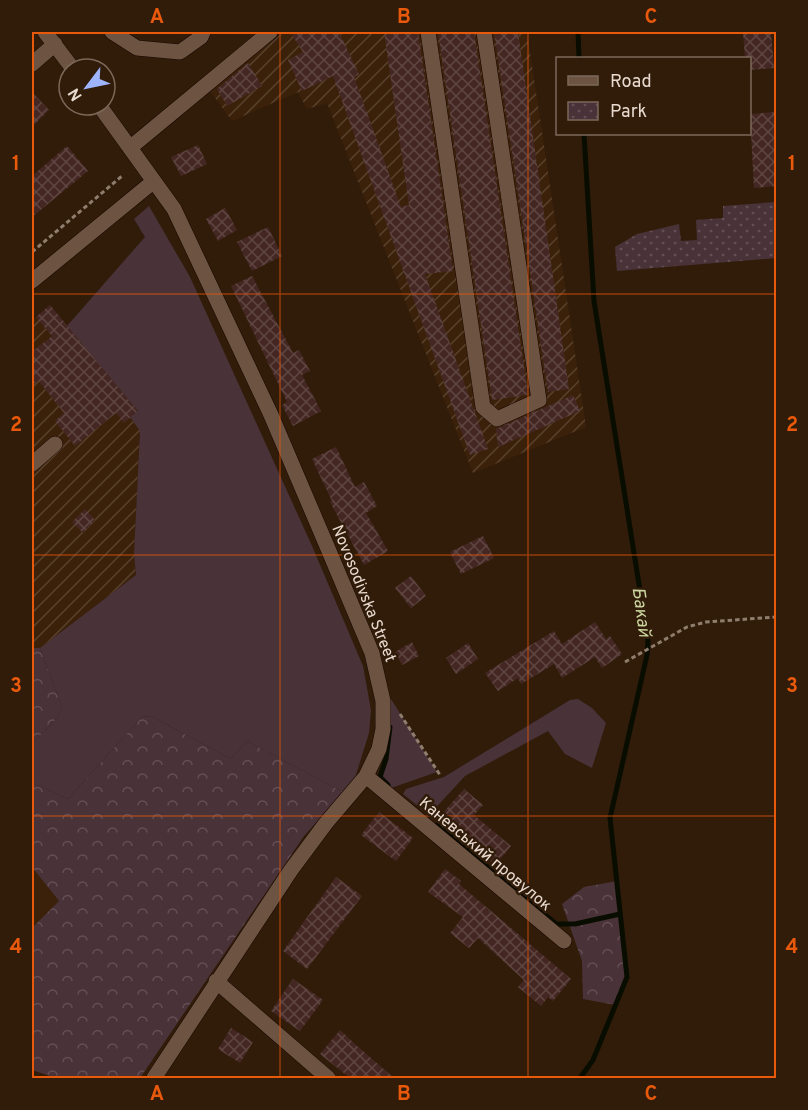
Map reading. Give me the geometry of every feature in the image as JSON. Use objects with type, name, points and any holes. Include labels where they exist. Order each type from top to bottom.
[{"type":"street","points":[[112,32],[137,48],[180,52],[201,37],[203,32]]},
{"type":"street","points":[[131,147],[270,32]]},
{"type":"street","points":[[428,32],[483,407],[496,419],[539,400],[484,32]]},
{"type":"street","points":[[32,64],[50,38],[64,57]]},
{"type":"street","name":"Novosodivska Street","points":[[108,117],[174,209],[271,415],[372,653],[383,702],[383,729],[379,749],[366,776],[326,823],[216,981],[154,1078]]},
{"type":"street","points":[[32,281],[154,180]]},
{"type":"street","points":[[32,464],[55,444]]},
{"type":"street","name":"Каневський провулок","points":[[366,776],[564,941]]},
{"type":"street","points":[[216,981],[328,1078]]},
{"type":"path","points":[[32,252],[123,176]]},
{"type":"path","points":[[625,662],[687,627],[706,622],[777,617]]},
{"type":"path","points":[[396,707],[440,775]]},
{"type":"shaded area","points":[[284,32],[527,32],[586,427],[473,473],[327,103],[307,109],[298,92],[232,121],[210,91]]},
{"type":"shaded area","points":[[50,305],[138,411],[140,431],[134,554],[136,575],[40,648],[32,648],[32,321]]},
{"type":"shaded area","points":[[32,866],[59,902],[32,928]]},
{"type":"green space","points":[[776,202],[776,258],[617,271],[615,247],[637,234],[679,224],[681,241],[697,240],[696,220],[723,218],[723,206]]},
{"type":"green space","points":[[149,206],[190,277],[312,546],[363,666],[371,710],[369,733],[355,778],[343,792],[247,741],[231,759],[151,716],[142,717],[68,799],[35,784],[32,779],[32,744],[58,717],[62,707],[40,648],[136,575],[134,554],[140,431],[130,417],[138,411],[67,326],[145,237],[134,219]]},
{"type":"green space","points":[[32,648],[40,648],[62,707],[58,717],[32,744]]},
{"type":"green space","points":[[391,699],[437,772],[391,788],[380,777],[390,734]]},
{"type":"green space","points":[[578,699],[592,708],[606,723],[592,768],[565,754],[548,731],[465,776],[429,815],[403,794],[406,789],[444,777],[570,700]]},
{"type":"green space","points":[[151,716],[231,759],[247,741],[343,792],[304,836],[140,1078],[56,1078],[32,1070],[32,928],[59,901],[32,867],[32,779],[35,784],[68,799],[142,717]]},
{"type":"green space","points":[[617,881],[627,977],[616,1005],[583,999],[582,961],[562,904],[584,887]]},
{"type":"building","points":[[290,32],[339,32],[359,74],[354,77],[401,207],[409,205],[384,32],[418,32],[453,271],[425,274],[488,449],[470,455],[333,76],[302,91],[288,60],[303,52]]},
{"type":"building","points":[[438,32],[474,32],[528,394],[526,395],[492,400]]},
{"type":"building","points":[[494,32],[518,32],[569,389],[548,392]]},
{"type":"building","points":[[743,32],[771,32],[774,68],[751,70],[751,57],[745,57]]},
{"type":"building","points":[[248,63],[262,86],[227,106],[217,89]]},
{"type":"building","points":[[32,92],[49,110],[32,127]]},
{"type":"building","points":[[777,112],[777,186],[754,188],[751,114]]},
{"type":"building","points":[[198,145],[207,164],[181,176],[171,157]]},
{"type":"building","points":[[67,146],[88,171],[32,217],[32,176]]},
{"type":"building","points":[[225,208],[237,230],[218,241],[206,219]]},
{"type":"building","points":[[268,227],[282,256],[252,271],[237,242]]},
{"type":"building","points":[[252,276],[293,353],[299,350],[310,371],[302,375],[321,411],[293,426],[282,405],[287,402],[231,286]]},
{"type":"building","points":[[50,305],[138,411],[124,423],[116,413],[75,446],[55,421],[64,413],[38,380],[32,386],[32,352],[52,336],[36,317]]},
{"type":"building","points":[[573,395],[580,411],[498,447],[496,429]]},
{"type":"building","points":[[336,447],[355,487],[364,482],[377,506],[366,513],[388,551],[364,565],[330,502],[332,501],[312,459]]},
{"type":"building","points":[[85,509],[95,520],[83,533],[72,522]]},
{"type":"building","points":[[483,536],[494,558],[461,574],[450,552]]},
{"type":"building","points":[[411,576],[426,596],[411,608],[395,588]]},
{"type":"building","points":[[595,622],[606,639],[610,636],[622,654],[602,668],[595,657],[562,678],[554,664],[521,684],[518,678],[498,691],[485,673],[554,631],[562,644]]},
{"type":"building","points":[[412,642],[419,656],[402,665],[395,652]]},
{"type":"building","points":[[468,643],[478,659],[456,674],[446,658]]},
{"type":"building","points":[[464,789],[483,805],[474,815],[511,846],[495,865],[477,851],[480,848],[441,815]]},
{"type":"building","points":[[379,812],[413,838],[396,861],[361,835]]},
{"type":"building","points":[[445,869],[461,881],[459,884],[571,979],[553,1001],[548,997],[541,1006],[518,987],[524,980],[478,938],[469,948],[450,933],[463,917],[428,892]]},
{"type":"building","points":[[336,877],[362,896],[307,969],[283,951]]},
{"type":"building","points":[[293,979],[323,1000],[300,1031],[271,1011]]},
{"type":"building","points":[[231,1028],[253,1042],[240,1063],[218,1049]]},
{"type":"building","points":[[340,1030],[394,1078],[350,1078],[320,1054]]},
{"type":"waterway","name":"Бакай","points":[[578,32],[579,57]]},
{"type":"waterway","name":"Бакай","points":[[580,1078],[593,1060],[627,977],[610,818],[647,655],[648,641],[594,301],[584,135]]},
{"type":"waterway","points":[[388,785],[380,777],[386,759],[390,727]]},
{"type":"waterway","points":[[437,825],[556,924],[575,924],[620,914]]}]
